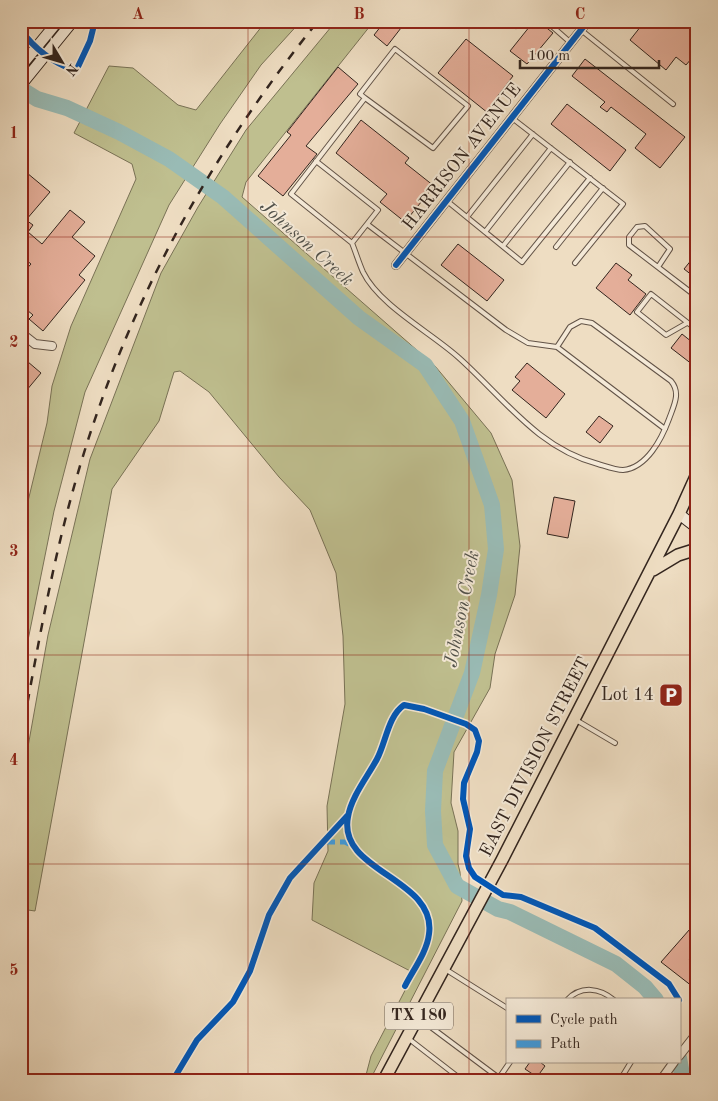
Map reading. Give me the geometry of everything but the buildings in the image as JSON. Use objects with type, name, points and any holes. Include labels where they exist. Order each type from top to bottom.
[{"type":"main road","points":[[21,66],[58,21]]},
{"type":"main road","points":[[21,85],[73,21]]},
{"type":"main road","name":"EAST DIVISION STREET","points":[[384,1080],[502,860],[679,514],[693,495],[697,474]]},
{"type":"main road","points":[[679,514],[697,528]]},
{"type":"main road","points":[[649,573],[678,555],[697,549]]},
{"type":"street","name":"HARRISON AVENUE","points":[[396,265],[588,21]]},
{"type":"street","points":[[21,333],[35,344],[52,346]]},
{"type":"street","points":[[680,1055],[697,1033]]},
{"type":"street","points":[[662,1079],[673,1064]]},
{"type":"lane","points":[[511,21],[516,26],[520,21]]},
{"type":"lane","points":[[546,21],[570,43]]},
{"type":"lane","points":[[581,30],[672,104]]},
{"type":"lane","points":[[394,49],[468,106],[433,148],[365,98],[360,94],[394,49]]},
{"type":"lane","points":[[365,98],[291,194],[352,244],[364,274],[387,302],[458,358],[498,398],[542,436],[580,459],[624,470],[634,466],[654,450],[665,429],[677,394],[677,388],[671,381],[592,323],[581,321],[570,327],[557,347]]},
{"type":"lane","points":[[512,118],[623,204],[575,263]]},
{"type":"lane","points":[[467,217],[533,134]]},
{"type":"lane","points":[[485,232],[551,148]]},
{"type":"lane","points":[[316,161],[378,210],[352,244]]},
{"type":"lane","points":[[503,246],[570,162]]},
{"type":"lane","points":[[447,200],[522,262],[590,178]]},
{"type":"lane","points":[[556,247],[603,188]]},
{"type":"lane","points":[[367,224],[506,330],[528,343],[557,347],[665,429]]},
{"type":"lane","points":[[658,267],[670,249],[645,226],[637,227],[629,237],[629,245],[697,297]]},
{"type":"lane","points":[[686,323],[666,335],[637,312],[651,294],[697,330]]},
{"type":"lane","points":[[575,719],[615,743]]},
{"type":"lane","points":[[444,969],[506,1007]]},
{"type":"lane","points":[[571,998],[585,990],[604,991],[612,998]]},
{"type":"lane","points":[[418,1017],[499,1078],[509,1064]]},
{"type":"lane","points":[[407,1038],[462,1080]]},
{"type":"lane","points":[[620,1080],[630,1064]]},
{"type":"green space","points":[[266,21],[301,21],[261,65],[220,124],[169,205],[85,392],[54,511],[21,675],[21,530],[47,423],[52,386],[71,326],[136,179],[132,164],[74,133],[109,66],[133,68],[178,105],[196,110]]},
{"type":"green space","points":[[336,21],[374,21],[246,182],[242,197],[435,366],[491,433],[512,480],[520,546],[515,595],[495,654],[490,688],[454,752],[451,803],[458,831],[458,864],[462,901],[370,1080],[360,1080],[366,1075],[371,1056],[414,973],[312,920],[314,883],[328,851],[327,806],[345,704],[343,636],[336,573],[310,510],[279,477],[209,392],[180,371],[174,372],[159,421],[112,489],[35,911],[21,909],[21,786],[48,635],[90,459],[161,273],[198,207],[246,130]]},
{"type":"waterway","name":"Johnson Creek","points":[[21,89],[37,99],[67,108],[119,132],[169,159],[223,197],[359,318],[425,365],[462,421],[492,505],[496,549],[489,595],[472,673],[435,771],[433,811],[435,845],[457,886],[498,909],[510,912],[616,964],[645,987],[654,998]]},
{"type":"waterway","name":"Johnson Creek","points":[[680,1064],[683,1080]]},
{"type":"railway","points":[[21,738],[64,524],[92,429],[115,366],[141,305],[170,245],[202,187],[276,75],[318,21]]},
{"type":"marked path","points":[[325,842],[345,842],[354,847]]},
{"type":"cycle path","points":[[21,30],[32,44],[46,55],[76,71],[90,41],[95,21]]},
{"type":"cycle path","points":[[396,265],[588,21]]},
{"type":"cycle path","points":[[405,986],[428,941],[427,915],[418,900],[404,887],[357,851],[349,836],[348,817],[356,794],[380,752],[391,722],[404,705],[424,709],[466,724],[475,730],[479,741],[477,752],[464,783],[463,799],[470,829],[466,856],[469,868],[475,877],[503,895],[521,897],[595,928],[669,984],[678,998]]},
{"type":"cycle path","points":[[173,1080],[197,1040],[233,1002],[250,971],[269,915],[290,878],[348,815]]},
{"type":"place","name":"Lot 14","points":[[671,695]]}]
